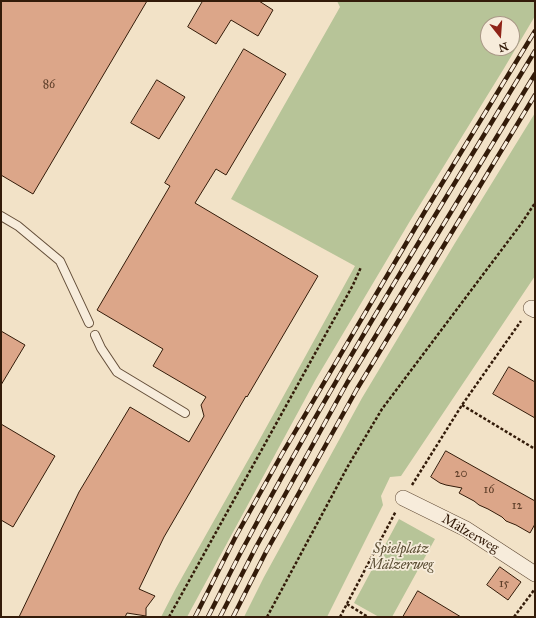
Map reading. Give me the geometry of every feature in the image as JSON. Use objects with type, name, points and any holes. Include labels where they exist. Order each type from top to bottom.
[{"type":"street","name":"Mälzerweg","points":[[403,498],[466,529],[535,574]]},
{"type":"lane","points":[[1,216],[18,226],[60,261],[89,323]]},
{"type":"lane","points":[[95,335],[101,348],[117,372],[185,413]]},
{"type":"path","points":[[267,617],[348,466],[382,409],[521,224],[535,203]]},
{"type":"path","points":[[169,617],[349,292],[361,267]]},
{"type":"path","points":[[340,617],[403,498],[462,405],[533,309]]},
{"type":"path","points":[[462,405],[535,449]]},
{"type":"path","points":[[514,617],[535,588]]},
{"type":"path","points":[[347,604],[368,617]]},
{"type":"green space","points":[[337,1],[535,1],[535,16],[520,41],[520,16],[480,16],[480,56],[511,56],[410,221],[316,379],[187,617],[161,617],[355,266],[231,199],[340,7]]},
{"type":"green space","points":[[535,113],[535,276],[401,476],[390,477],[381,496],[383,505],[327,617],[244,617],[264,577],[362,398]]},
{"type":"green space","name":"Spielplatz Mälzerweg","points":[[399,519],[435,539],[392,617],[379,617],[354,603]]},
{"type":"building","points":[[1,1],[147,1],[33,194],[1,175]]},
{"type":"building","points":[[203,1],[259,1],[273,10],[258,36],[231,20],[216,44],[188,27]]},
{"type":"building","points":[[244,49],[286,74],[226,175],[216,169],[195,203],[318,276],[164,537],[139,589],[155,596],[146,608],[146,616],[127,613],[125,617],[19,617],[79,492],[130,407],[189,442],[204,416],[201,405],[206,397],[153,366],[163,349],[97,310],[170,186],[165,183]]},
{"type":"building","points":[[157,80],[185,97],[159,139],[131,123]]},
{"type":"building","points":[[1,331],[25,345],[1,385]]},
{"type":"building","points":[[509,367],[535,382],[535,418],[493,394]]},
{"type":"building","points":[[1,424],[55,456],[13,527],[1,520]]},
{"type":"building","points":[[446,451],[535,501],[535,524],[530,533],[506,521],[502,517],[459,493],[462,488],[440,483],[431,477]]},
{"type":"building","points":[[500,567],[521,582],[508,600],[487,585]]},
{"type":"building","points":[[418,591],[461,617],[403,617]]},
{"type":"railway","points":[[195,617],[236,536],[282,454],[424,213],[535,31]]},
{"type":"railway","points":[[208,617],[242,550],[351,355],[535,51]]},
{"type":"railway","points":[[220,617],[256,547],[347,383],[535,74]]},
{"type":"railway","points":[[233,617],[266,552],[357,389],[535,95]]}]
